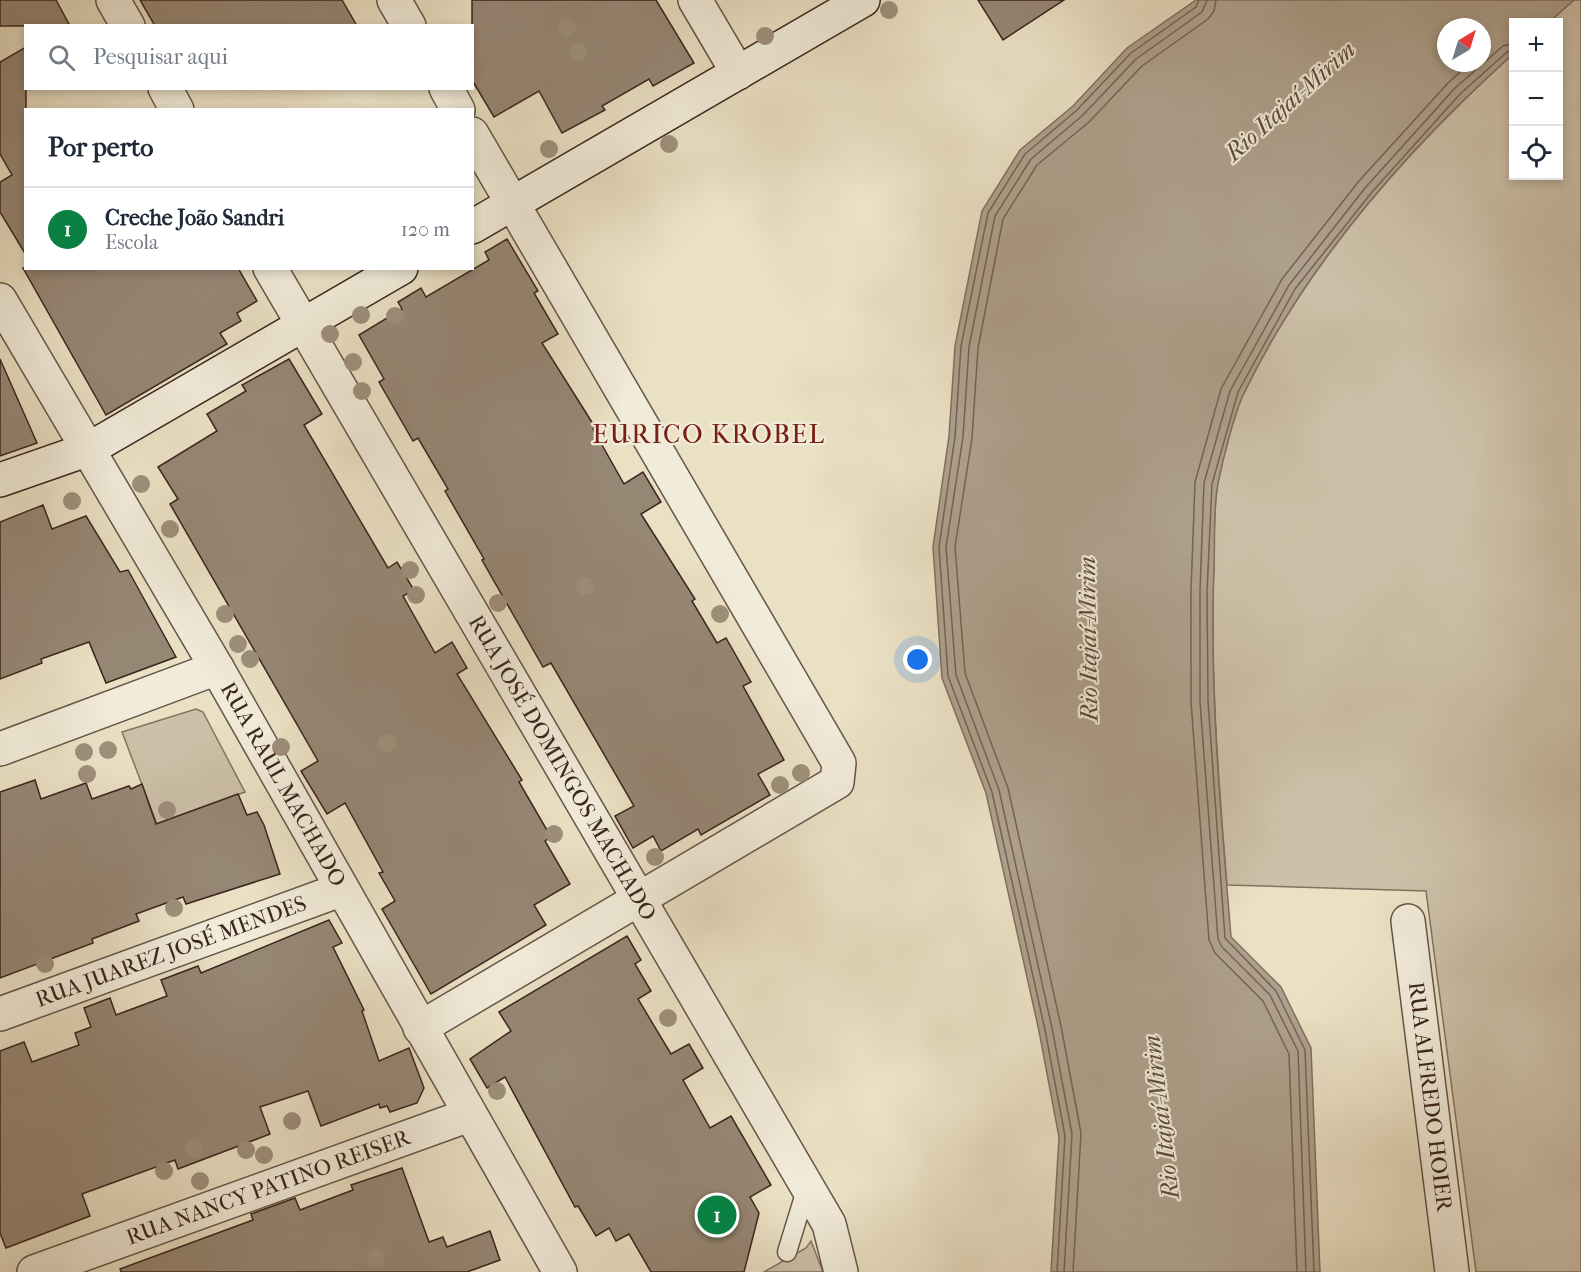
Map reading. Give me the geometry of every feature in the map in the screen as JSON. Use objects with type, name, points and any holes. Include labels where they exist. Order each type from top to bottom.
[{"type":"street","points":[[113,0],[127,24]]},
{"type":"street","points":[[394,0],[408,24]]},
{"type":"street","points":[[695,0],[738,73]]},
{"type":"street","points":[[474,226],[863,0]]},
{"type":"street","points":[[166,90],[176,108]]},
{"type":"street","points":[[447,90],[457,108]]},
{"type":"street","points":[[420,1028],[837,782],[839,763],[474,137]]},
{"type":"street","name":"RUA JOSÉ DOMINGOS MACHADO","points":[[271,270],[829,1224],[841,1272]]},
{"type":"street","points":[[0,480],[89,448],[398,270]]},
{"type":"street","name":"RUA RAUL MACHADO","points":[[0,300],[217,668],[340,890],[560,1272]]},
{"type":"street","points":[[0,749],[217,668]]},
{"type":"street","name":"RUA JUAREZ JOSÉ MENDES","points":[[0,1014],[340,890]]},
{"type":"street","name":"RUA ALFREDO HOIER","points":[[1408,921],[1452,1272]]},
{"type":"street","name":"RUA NANCY PATINO REISER","points":[[34,1272],[468,1115]]},
{"type":"lane","points":[[787,1252],[807,1187]]},
{"type":"shaded area","points":[[1574,0],[1581,0],[1581,1272],[1476,1272],[1426,891],[1227,885],[1214,683],[1215,502],[1226,449],[1240,402],[1269,345],[1298,299],[1362,211],[1398,169],[1435,129],[1509,58],[1509,180],[1563,180],[1563,18],[1554,18]]},
{"type":"shaded area","points":[[196,709],[203,712],[245,792],[157,824],[122,732]]},
{"type":"shaded area","points":[[811,1241],[823,1272],[764,1272],[806,1248]]},
{"type":"water","name":"Rio Itajaí-Mirim","points":[[1196,0],[1574,0],[1554,18],[1509,18],[1509,58],[1435,129],[1398,169],[1362,210],[1329,254],[1269,345],[1244,393],[1233,424],[1218,483],[1214,525],[1213,660],[1223,845],[1231,937],[1281,987],[1311,1048],[1320,1272],[1051,1272],[1059,1137],[1039,1031],[986,793],[942,678],[933,547],[949,436],[955,346],[982,211],[1020,150],[1073,106],[1127,48]]},
{"type":"building","points":[[0,0],[56,0],[69,24],[24,24],[24,26],[0,26]]},
{"type":"building","points":[[140,0],[342,0],[356,24],[154,24]]},
{"type":"building","points":[[472,0],[656,0],[694,63],[653,86],[649,79],[602,106],[605,110],[562,133],[539,91],[494,117],[474,83],[474,24],[472,24]]},
{"type":"building","points":[[978,0],[1064,0],[1003,40]]},
{"type":"building","points":[[24,48],[26,108],[24,108],[24,252],[0,212],[0,182],[12,175],[0,154],[0,62]]},
{"type":"building","points":[[507,239],[538,291],[534,293],[558,334],[542,343],[595,427],[593,429],[624,484],[643,472],[661,502],[641,514],[695,599],[692,601],[717,643],[726,638],[751,682],[743,686],[784,760],[758,774],[770,795],[701,835],[698,829],[661,851],[653,836],[633,848],[615,816],[634,806],[551,663],[543,667],[445,491],[448,489],[418,438],[413,441],[379,382],[384,379],[359,335],[402,309],[398,302],[421,288],[426,297],[474,270],[489,260],[485,252]]},
{"type":"building","points":[[24,270],[239,270],[257,301],[237,313],[241,321],[220,333],[227,344],[106,415]]},
{"type":"building","points":[[0,359],[37,443],[0,456]]},
{"type":"building","points":[[289,359],[322,414],[304,425],[388,568],[397,562],[414,590],[403,596],[435,653],[452,642],[467,668],[457,674],[522,780],[519,782],[551,837],[545,841],[570,884],[534,905],[546,925],[431,994],[382,909],[395,901],[379,873],[383,872],[345,803],[327,814],[301,771],[318,761],[170,504],[178,499],[158,467],[217,431],[207,414],[246,391],[242,385]]},
{"type":"building","points":[[43,505],[52,529],[86,516],[120,572],[128,570],[176,657],[106,683],[89,642],[41,659],[42,663],[0,679],[0,522]]},
{"type":"building","points":[[35,780],[41,799],[86,783],[92,799],[129,786],[131,789],[142,784],[156,824],[238,794],[247,815],[257,812],[264,825],[280,874],[186,904],[183,897],[136,914],[139,921],[92,939],[93,943],[0,978],[0,792]]},
{"type":"building","points":[[329,920],[342,943],[333,947],[364,1010],[362,1011],[379,1061],[409,1048],[424,1088],[417,1103],[390,1112],[387,1106],[380,1108],[379,1104],[321,1126],[308,1091],[260,1107],[270,1134],[178,1169],[175,1160],[82,1194],[90,1216],[6,1248],[0,1233],[0,1051],[24,1042],[32,1062],[79,1045],[75,1033],[91,1027],[84,1008],[110,998],[116,1015],[167,996],[161,980],[198,966],[201,973]]},
{"type":"building","points":[[627,936],[641,960],[635,964],[651,991],[638,999],[671,1054],[689,1044],[703,1068],[683,1080],[710,1128],[731,1116],[771,1185],[750,1197],[759,1213],[744,1272],[651,1272],[629,1234],[616,1241],[609,1228],[596,1236],[578,1206],[575,1207],[505,1077],[487,1088],[470,1059],[511,1031],[499,1012]]},
{"type":"building","points":[[402,1168],[429,1242],[443,1237],[447,1247],[490,1231],[500,1260],[467,1272],[121,1272],[120,1269],[253,1220],[251,1214],[295,1198],[300,1210],[353,1190],[351,1185]]},
{"type":"place","name":"Creche João Sandri","points":[[717,1215]]},
{"type":"district","name":"EURICO KROBEL","points":[[709,434]]}]
